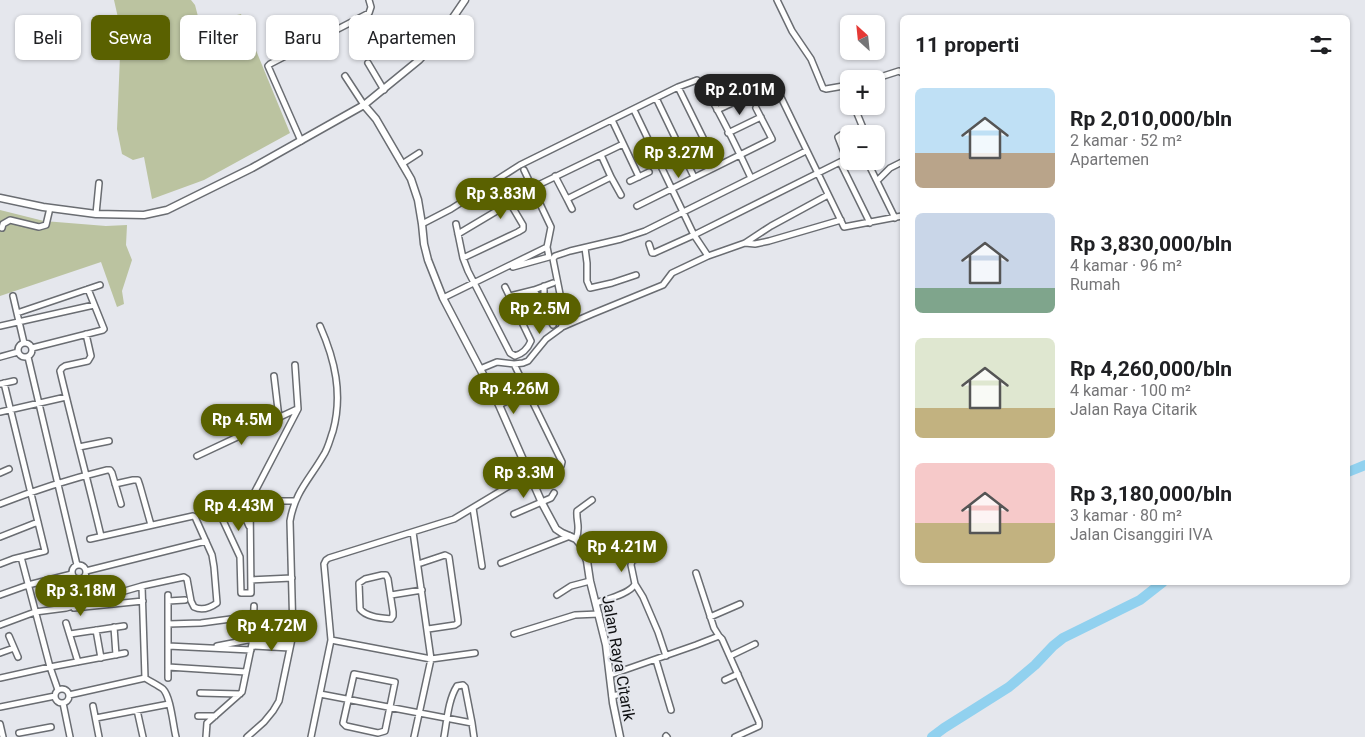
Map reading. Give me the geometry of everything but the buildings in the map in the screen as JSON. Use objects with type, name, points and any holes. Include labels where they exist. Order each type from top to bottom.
[{"type":"street","points":[[300,141],[268,66],[369,13],[371,7],[369,0]]},
{"type":"street","points":[[0,198],[50,208],[96,214],[135,216],[167,210],[222,184],[364,105],[432,48],[465,0]]},
{"type":"street","points":[[778,0],[792,31],[810,59],[823,88],[840,87]]},
{"type":"street","points":[[368,62],[384,90]]},
{"type":"street","points":[[885,75],[900,72]]},
{"type":"street","points":[[345,76],[364,105]]},
{"type":"street","points":[[422,224],[451,209],[520,166],[692,81],[699,81],[717,110],[751,178]]},
{"type":"street","points":[[717,110],[775,85],[844,227],[900,217]]},
{"type":"street","points":[[678,87],[717,166]]},
{"type":"street","points":[[656,98],[694,178]]},
{"type":"street","name":"Jalan Raya Citarik","points":[[364,105],[376,119],[413,186],[418,200],[428,260],[443,298],[498,405],[542,503],[556,529],[573,537],[582,545],[606,645],[612,696],[620,737]]},
{"type":"street","points":[[637,206],[772,139],[756,108]]},
{"type":"street","points":[[634,110],[694,235],[708,256]]},
{"type":"street","points":[[728,133],[761,117]]},
{"type":"street","points":[[612,120],[639,177]]},
{"type":"street","points":[[458,234],[532,188],[623,144]]},
{"type":"street","points":[[561,328],[565,319],[554,257],[558,254],[622,239],[645,231],[806,151]]},
{"type":"street","points":[[402,164],[420,153]]},
{"type":"street","points":[[601,155],[621,195]]},
{"type":"street","points":[[649,244],[652,253],[654,253],[840,162]]},
{"type":"street","points":[[877,181],[890,168],[900,163]]},
{"type":"street","points":[[498,271],[548,257],[547,247],[552,227],[524,170]]},
{"type":"street","points":[[844,170],[870,223]]},
{"type":"street","points":[[872,170],[895,218]]},
{"type":"street","points":[[630,182],[649,172]]},
{"type":"street","points":[[555,176],[572,209]]},
{"type":"street","points":[[567,199],[612,177]]},
{"type":"street","points":[[96,214],[99,183]]},
{"type":"street","points":[[480,369],[497,362],[514,364],[528,361],[546,339],[561,328],[663,285],[672,273],[708,256],[745,243],[770,226],[828,195]]},
{"type":"street","points":[[463,258],[522,229],[523,225],[510,203]]},
{"type":"street","points":[[2,228],[10,220],[39,226],[46,225],[50,208]]},
{"type":"street","points":[[745,243],[755,244],[769,241],[841,220]]},
{"type":"street","points":[[456,224],[463,258],[474,283],[510,353],[515,356],[524,351],[531,341],[505,286]]},
{"type":"street","points":[[443,298],[547,247]]},
{"type":"street","points":[[585,248],[587,281],[590,288],[636,275]]},
{"type":"street","points":[[510,296],[553,283]]},
{"type":"street","points":[[17,313],[100,285]]},
{"type":"street","points":[[544,286],[544,308]]},
{"type":"street","points":[[32,348],[104,329],[88,289]]},
{"type":"street","points":[[534,290],[553,325]]},
{"type":"street","points":[[13,296],[24,343]]},
{"type":"street","points":[[0,326],[94,304]]},
{"type":"street","points":[[247,737],[264,722],[279,701],[293,634],[290,521],[295,500],[325,455],[336,421],[338,381],[333,359],[320,326]]},
{"type":"street","points":[[86,334],[90,359],[65,366],[60,371],[101,536]]},
{"type":"street","points":[[24,343],[29,344],[32,348]]},
{"type":"street","points":[[24,343],[18,348],[20,356],[28,357],[32,352],[32,348]]},
{"type":"street","points":[[0,357],[18,352]]},
{"type":"street","points":[[28,357],[77,565]]},
{"type":"street","points":[[514,364],[562,461],[561,466],[556,469]]},
{"type":"street","points":[[295,365],[298,409],[250,501],[251,593],[241,593],[240,557],[220,514],[250,501],[295,500]]},
{"type":"street","points":[[274,376],[279,418]]},
{"type":"street","points":[[0,564],[45,551],[11,410],[2,384],[14,381]]},
{"type":"street","points":[[498,405],[528,391]]},
{"type":"street","points":[[0,412],[66,397]]},
{"type":"street","points":[[197,456],[298,409]]},
{"type":"street","points":[[79,447],[109,441]]},
{"type":"street","points":[[0,473],[10,469]]},
{"type":"street","points":[[0,504],[58,482],[110,470],[121,504]]},
{"type":"street","points":[[311,737],[331,640],[324,564],[326,560],[454,520],[529,474]]},
{"type":"street","points":[[115,484],[138,480],[151,525]]},
{"type":"street","points":[[514,514],[542,503],[551,498],[554,493]]},
{"type":"street","points":[[501,563],[573,537],[579,533],[577,511],[592,500]]},
{"type":"street","points":[[240,506],[250,528]]},
{"type":"street","points":[[473,508],[482,566]]},
{"type":"street","points":[[66,608],[142,586],[184,577],[187,579],[194,607],[199,609],[206,608],[217,603],[212,555],[196,517],[193,516],[90,539]]},
{"type":"street","points":[[0,537],[38,522]]},
{"type":"street","points":[[413,532],[431,659],[414,737]]},
{"type":"street","points":[[86,571],[206,541]]},
{"type":"street","points":[[649,553],[632,561],[631,565],[635,584],[643,597],[666,656]]},
{"type":"street","points":[[418,564],[445,555],[449,557],[458,623],[456,625],[428,629]]},
{"type":"street","points":[[22,557],[35,612],[58,690],[55,696]]},
{"type":"street","points":[[77,565],[83,566],[86,571],[85,576],[81,579]]},
{"type":"street","points":[[77,565],[73,568],[72,574],[76,579],[81,579]]},
{"type":"street","points":[[696,573],[714,628],[730,656],[759,724],[759,726],[735,737]]},
{"type":"street","points":[[0,595],[28,585],[72,574]]},
{"type":"street","points":[[386,575],[391,595],[392,618],[365,614],[360,609],[359,582],[386,575]]},
{"type":"street","points":[[251,580],[292,578]]},
{"type":"street","points":[[81,579],[88,602]]},
{"type":"street","points":[[557,595],[572,586],[590,581]]},
{"type":"street","points":[[596,603],[627,591],[634,587],[635,584]]},
{"type":"street","points":[[142,586],[145,678]]},
{"type":"street","points":[[391,595],[422,590]]},
{"type":"street","points":[[168,678],[168,598],[185,600]]},
{"type":"street","points":[[0,625],[35,612],[143,601]]},
{"type":"street","points":[[710,617],[740,604]]},
{"type":"street","points":[[206,737],[207,723],[242,692],[252,644],[254,606]]},
{"type":"street","points":[[514,634],[575,614],[599,614]]},
{"type":"street","points":[[168,624],[201,623],[253,616]]},
{"type":"street","points":[[66,623],[78,662]]},
{"type":"street","points":[[70,634],[124,626]]},
{"type":"street","points":[[114,627],[116,655]]},
{"type":"street","points":[[96,630],[101,658]]},
{"type":"street","points":[[9,636],[18,657]]},
{"type":"street","points":[[610,675],[719,636]]},
{"type":"street","points":[[331,640],[431,659],[475,653]]},
{"type":"street","points":[[168,646],[207,648],[252,644],[291,645]]},
{"type":"street","points":[[207,648],[252,644]]},
{"type":"street","points":[[730,656],[755,644]]},
{"type":"street","points":[[0,654],[14,648]]},
{"type":"street","points":[[0,678],[125,653]]},
{"type":"street","points":[[656,660],[671,710]]},
{"type":"street","points":[[168,667],[246,672]]},
{"type":"street","points":[[354,674],[394,681],[396,683],[391,708],[385,731],[378,733],[346,726],[343,723],[354,674]]},
{"type":"street","points":[[725,680],[738,674]]},
{"type":"street","points":[[69,695],[145,678],[164,691],[169,704],[176,737]]},
{"type":"street","points":[[444,737],[453,693],[456,686],[460,684],[466,686],[474,737]]},
{"type":"street","points":[[58,690],[67,690],[69,695]]},
{"type":"street","points":[[200,693],[240,694]]},
{"type":"street","points":[[612,696],[626,693]]},
{"type":"street","points":[[320,694],[472,723]]},
{"type":"street","points":[[63,703],[68,699],[69,695]]},
{"type":"street","points":[[55,696],[56,700],[63,703]]},
{"type":"street","points":[[0,707],[55,696]]},
{"type":"street","points":[[63,703],[70,737]]},
{"type":"street","points":[[96,718],[169,704]]},
{"type":"street","points":[[93,706],[99,737]]},
{"type":"street","points":[[137,710],[143,737]]},
{"type":"street","points":[[198,716],[215,716]]},
{"type":"street","points":[[0,724],[2,737]]},
{"type":"street","points":[[19,733],[51,727]]},
{"type":"street","points":[[30,731],[31,737]]},
{"type":"green space","points":[[114,0],[191,0],[195,5],[198,15],[180,15],[180,60],[256,60],[256,50],[290,133],[204,180],[152,199],[144,157],[133,160],[122,154],[117,129],[120,60],[170,60],[170,15],[117,15]]},
{"type":"green space","points":[[0,210],[44,221],[106,226],[127,225],[126,245],[132,260],[122,291],[124,304],[117,307],[101,262],[0,296]]},
{"type":"waterway","points":[[1350,471],[1365,465]]},
{"type":"waterway","points":[[932,737],[1009,687],[1063,638],[1140,600],[1159,585]]}]
